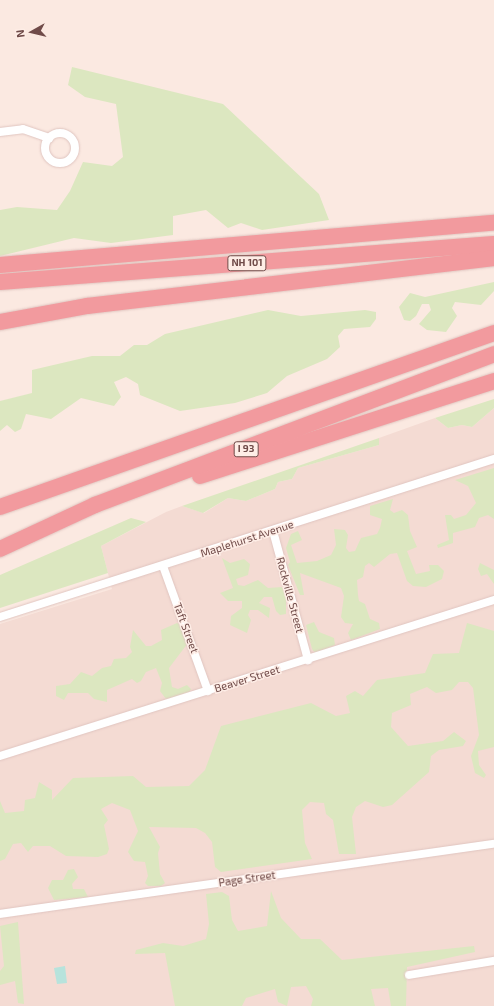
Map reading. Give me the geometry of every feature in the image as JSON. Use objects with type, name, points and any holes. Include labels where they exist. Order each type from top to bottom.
[{"type":"highway","points":[[0,264],[494,223]]},
{"type":"highway","name":"NH 101","points":[[0,282],[494,244]]},
{"type":"highway","points":[[0,322],[87,306],[494,258]]},
{"type":"highway","points":[[0,507],[494,333]]},
{"type":"highway","name":"I 93","points":[[0,549],[95,505],[138,491],[494,354]]},
{"type":"highway","points":[[138,491],[229,469],[494,382]]},
{"type":"street","points":[[0,132],[24,129],[49,138]]},
{"type":"street","name":"Maplehurst Avenue","points":[[0,617],[164,566],[494,459]]},
{"type":"street","name":"Rockville Street","points":[[273,531],[308,660]]},
{"type":"street","name":"Taft Street","points":[[164,566],[208,691]]},
{"type":"street","name":"Beaver Street","points":[[0,756],[308,660],[494,600]]},
{"type":"street","name":"Page Street","points":[[0,914],[494,844]]},
{"type":"street","points":[[409,974],[494,961]]},
{"type":"shaded area","points":[[494,408],[494,1006],[0,1006],[0,624],[112,589],[101,546],[166,512],[182,506],[204,513],[228,498],[246,501],[275,489],[278,482],[292,479],[298,468],[379,445],[379,438],[435,418],[448,428],[462,425],[472,427]]},
{"type":"green space","points":[[72,67],[223,104],[319,194],[329,220],[262,230],[241,223],[228,228],[206,210],[173,216],[173,235],[111,243],[74,238],[0,256],[0,210],[17,207],[57,210],[70,191],[83,162],[112,166],[123,157],[116,104],[85,97],[68,85]]},
{"type":"green space","points":[[494,282],[494,291],[481,305],[455,302],[452,308],[457,316],[446,332],[427,330],[419,324],[431,310],[429,304],[422,304],[416,316],[410,321],[404,320],[399,307],[410,293],[425,297]]},
{"type":"green space","points":[[268,310],[301,316],[365,310],[376,312],[376,319],[370,327],[344,329],[338,336],[340,347],[327,359],[287,376],[267,393],[235,403],[180,411],[140,395],[138,384],[126,377],[114,382],[121,397],[114,406],[81,398],[51,419],[26,414],[21,429],[15,432],[7,425],[0,431],[0,401],[32,393],[32,370],[92,356],[120,356],[134,345],[147,345],[165,334]]},
{"type":"green space","points":[[494,399],[494,408],[472,427],[462,425],[448,428],[435,418]]},
{"type":"green space","points":[[379,438],[379,445],[298,468],[292,479],[278,482],[275,489],[246,501],[228,498],[203,513],[182,506]]},
{"type":"green space","points":[[494,468],[494,519],[488,515],[479,518],[475,527],[453,533],[453,543],[438,548],[437,545],[449,540],[445,515],[451,515],[454,519],[466,515],[476,503],[468,486],[455,480]]},
{"type":"green space","points":[[393,499],[390,510],[394,513],[402,510],[408,515],[410,531],[417,547],[407,551],[416,574],[430,571],[429,565],[438,565],[444,571],[442,579],[426,587],[413,586],[407,581],[397,553],[390,554],[374,567],[369,563],[365,566],[363,577],[357,580],[359,601],[365,604],[370,619],[379,623],[380,629],[351,640],[348,633],[353,624],[345,623],[341,617],[344,596],[341,588],[300,573],[304,595],[300,595],[288,565],[290,562],[286,548],[291,534],[298,531],[302,540],[291,545],[297,563],[317,561],[331,555],[336,545],[334,529],[345,530],[348,535],[346,548],[349,552],[355,551],[361,538],[377,534],[380,528],[382,519],[370,515],[370,506]]},
{"type":"green space","points":[[131,518],[146,522],[101,546],[108,573],[0,608],[0,575]]},
{"type":"green space","points":[[222,558],[230,563],[244,559],[250,564],[248,575],[236,579],[238,585],[244,586],[258,580],[268,588],[282,587],[286,598],[286,614],[280,615],[276,611],[272,597],[264,597],[259,603],[270,608],[269,618],[258,610],[250,610],[248,615],[251,620],[247,633],[230,625],[231,616],[242,608],[242,601],[228,601],[220,593],[233,588]]},
{"type":"green space","points":[[480,563],[494,570],[494,584],[487,574],[481,576],[478,569]]},
{"type":"green space","points":[[314,622],[319,632],[334,638],[335,645],[315,653],[312,649],[306,625]]},
{"type":"green space","points":[[177,623],[181,625],[188,643],[169,668],[172,687],[178,689],[187,685],[191,689],[189,692],[166,699],[160,691],[162,683],[156,668],[146,672],[141,681],[137,683],[132,679],[107,690],[107,702],[94,699],[88,693],[68,693],[64,700],[56,696],[56,686],[70,684],[81,672],[92,676],[102,668],[111,666],[114,659],[126,658],[132,652],[130,647],[133,630],[146,646],[151,646],[162,640],[161,630]]},
{"type":"green space","points":[[467,623],[494,631],[494,747],[478,751],[479,765],[486,775],[484,778],[475,773],[471,756],[479,735],[473,688],[468,682],[459,682],[452,690],[436,693],[427,687],[410,694],[411,705],[392,713],[391,727],[408,746],[443,741],[454,732],[466,741],[463,746],[439,750],[431,756],[429,772],[392,805],[383,807],[365,801],[356,807],[352,817],[356,854],[339,854],[333,820],[326,814],[324,803],[310,802],[302,810],[305,843],[312,859],[221,872],[215,867],[212,842],[205,833],[196,828],[149,827],[160,847],[158,853],[160,874],[165,883],[161,886],[148,886],[145,883],[148,876],[145,862],[134,861],[128,852],[138,831],[130,810],[112,803],[101,809],[108,820],[104,825],[109,849],[107,854],[98,857],[66,856],[50,846],[33,846],[28,852],[21,843],[13,844],[5,859],[0,861],[0,801],[5,813],[24,811],[25,800],[35,798],[39,782],[52,790],[52,800],[73,778],[133,776],[146,787],[189,786],[205,770],[221,726],[311,703],[336,716],[350,713],[346,696],[355,691],[363,696],[377,680],[425,673],[433,654],[459,653]]},
{"type":"green space","points":[[74,869],[78,877],[72,884],[73,889],[84,889],[88,897],[54,900],[48,888],[52,880],[63,880],[68,870]]},
{"type":"green space","points":[[271,891],[281,918],[301,939],[320,939],[342,960],[474,946],[475,952],[407,967],[406,1006],[391,1006],[388,988],[371,989],[375,1006],[311,1006],[313,999],[306,986],[291,987],[287,1006],[278,1002],[275,989],[246,998],[242,1006],[175,1006],[165,953],[135,954],[136,950],[163,943],[183,946],[206,939],[209,924],[206,894],[222,892],[229,896],[232,920],[238,931],[267,926]]},
{"type":"green space","points":[[18,922],[24,1004],[18,1003],[15,981],[0,985],[0,971],[4,966],[0,926]]},
{"type":"water","points":[[65,966],[67,983],[57,984],[54,968]]}]
